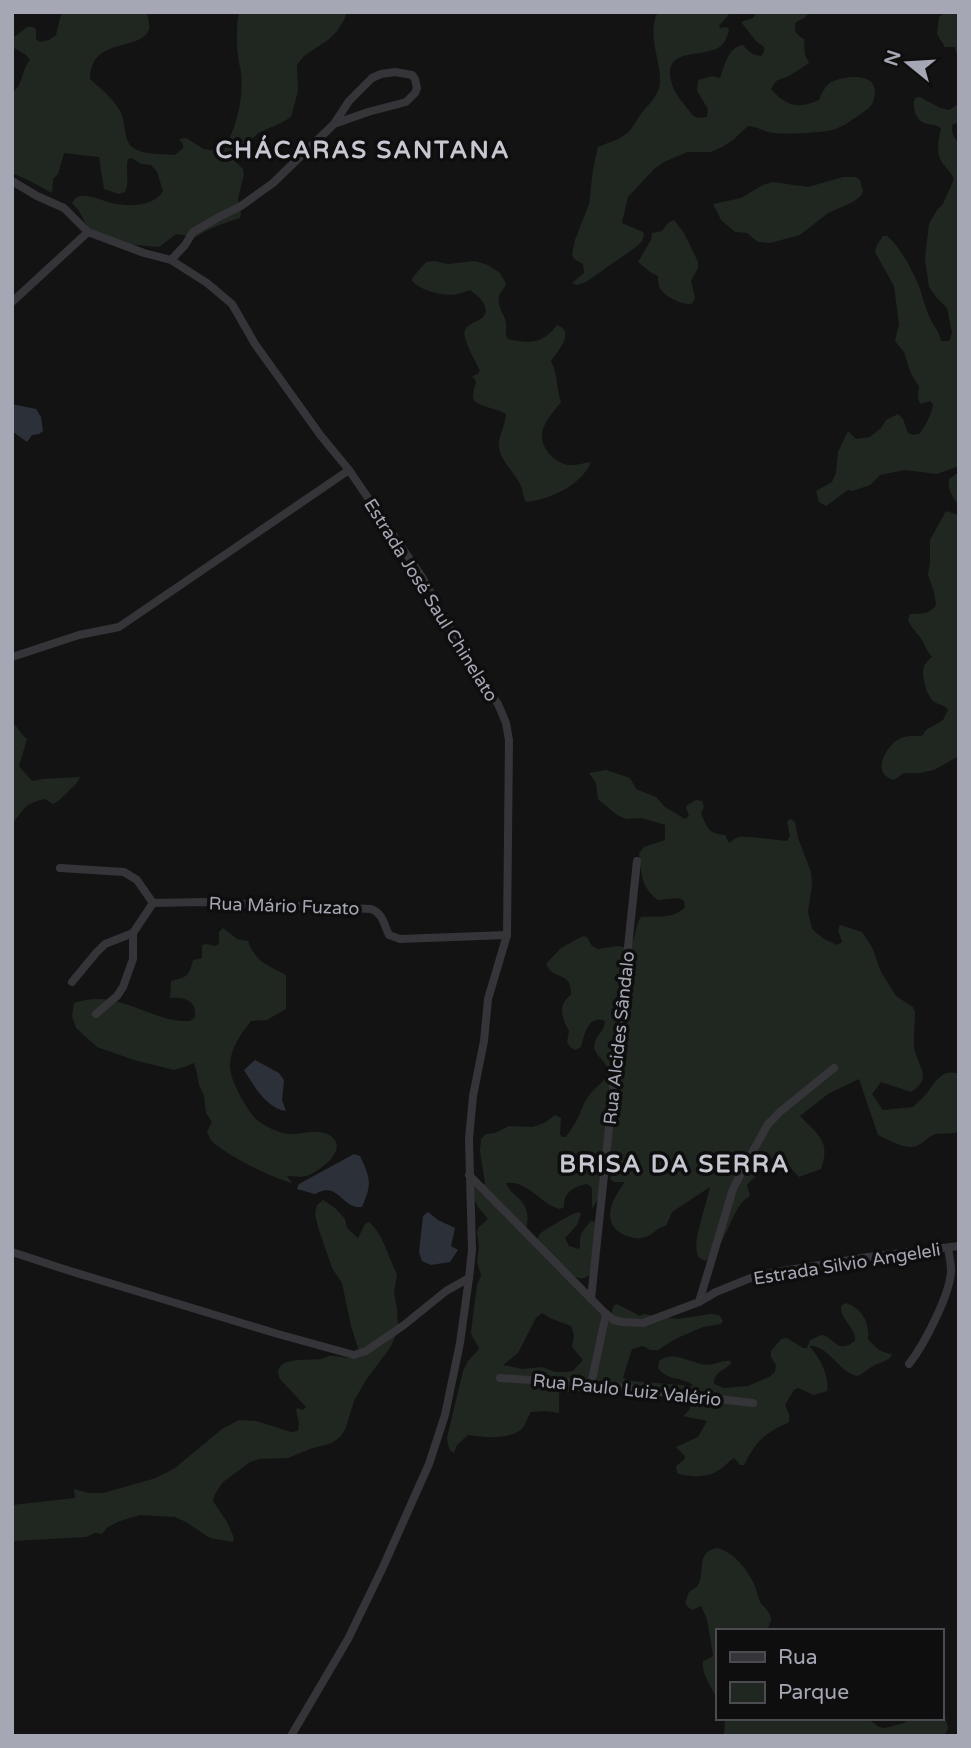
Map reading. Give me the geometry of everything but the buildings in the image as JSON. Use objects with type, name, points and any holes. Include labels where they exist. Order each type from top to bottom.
[{"type":"street","points":[[171,260],[193,232],[253,199],[272,183],[334,124],[349,101],[372,78],[395,72],[412,75],[415,79],[417,88],[406,102],[334,124]]},
{"type":"street","name":"Estrada José Saul Chinelato","points":[[12,181],[64,208],[88,232],[171,260],[207,283],[232,304],[254,344],[349,470],[422,578],[468,662],[498,704],[506,723],[509,740],[507,935],[488,999],[484,1041],[473,1096],[469,1139],[471,1250],[453,1379],[429,1464],[383,1567],[348,1639],[291,1736]]},
{"type":"street","points":[[12,302],[88,232]]},
{"type":"street","points":[[12,657],[79,635],[119,627],[349,470]]},
{"type":"street","name":"Rua Alcides Sândalo","points":[[591,1299],[637,861]]},
{"type":"street","points":[[60,868],[124,872],[137,880],[153,903],[133,933],[133,959],[124,988],[96,1014]]},
{"type":"street","name":"Rua Mário Fuzato","points":[[153,903],[202,902],[371,909],[382,918],[389,935],[400,939],[507,935]]},
{"type":"street","points":[[72,982],[105,944],[133,933]]},
{"type":"street","points":[[699,1302],[733,1189],[768,1124],[834,1068]]},
{"type":"street","name":"Estrada Silvio Angeleli","points":[[469,1175],[606,1314],[622,1322],[643,1323],[699,1302],[758,1275],[868,1257],[959,1246]]},
{"type":"street","points":[[909,1364],[927,1337],[946,1292],[951,1271],[948,1248]]},
{"type":"street","points":[[12,1252],[354,1355],[366,1351],[446,1291],[469,1278]]},
{"type":"street","points":[[591,1384],[606,1314]]},
{"type":"street","name":"Rua Paulo Luiz Valério","points":[[500,1378],[591,1384],[753,1403]]},
{"type":"green space","points":[[59,12],[147,12],[149,29],[144,36],[137,41],[107,50],[99,56],[92,65],[90,79],[117,106],[132,147],[147,153],[175,155],[183,148],[179,139],[186,138],[204,149],[223,152],[228,143],[238,113],[241,93],[237,44],[239,12],[347,12],[337,31],[304,56],[297,65],[298,91],[291,117],[258,133],[233,159],[243,169],[244,174],[238,199],[240,218],[196,237],[176,234],[159,247],[126,244],[88,228],[72,203],[77,197],[84,196],[125,205],[147,203],[163,191],[157,172],[151,165],[128,159],[125,192],[119,194],[104,189],[99,157],[64,153],[58,174],[53,179],[52,193],[12,173],[12,93],[19,85],[30,60],[12,47],[13,38],[27,27],[33,27],[36,29],[36,39],[40,42],[49,40],[56,35],[61,14]]},
{"type":"green space","points":[[658,12],[731,12],[719,26],[729,30],[722,45],[678,59],[672,64],[670,73],[673,87],[692,115],[697,118],[707,117],[708,109],[697,91],[698,80],[713,76],[720,78],[728,57],[738,46],[743,45],[758,56],[764,52],[764,47],[741,22],[753,18],[757,12],[810,12],[796,22],[795,28],[797,34],[804,39],[805,55],[809,63],[776,81],[771,89],[782,100],[793,105],[812,103],[819,100],[831,82],[858,77],[865,78],[874,86],[874,100],[864,112],[832,130],[782,133],[748,126],[733,140],[711,152],[687,152],[664,162],[628,197],[622,223],[643,232],[642,241],[586,282],[577,285],[572,283],[584,273],[583,264],[574,259],[572,254],[589,204],[598,147],[628,132],[658,92],[660,74],[653,29]]},
{"type":"green space","points":[[959,12],[959,62],[955,47],[945,47],[937,34],[939,17]]},
{"type":"green space","points":[[920,97],[949,110],[959,104],[959,123],[953,124],[952,129],[959,143],[959,466],[937,474],[905,470],[880,475],[870,485],[848,490],[826,506],[819,502],[816,491],[832,482],[836,473],[838,452],[848,431],[856,439],[870,437],[886,420],[898,414],[908,433],[919,434],[930,416],[933,404],[930,401],[920,404],[919,386],[911,374],[904,352],[895,341],[899,324],[894,286],[875,252],[883,236],[892,240],[902,253],[941,341],[949,341],[952,333],[947,308],[929,287],[925,259],[929,224],[943,204],[954,179],[939,155],[941,128],[924,123],[916,115],[914,101]]},
{"type":"green space","points":[[843,177],[856,177],[860,180],[863,191],[861,196],[828,213],[800,235],[770,243],[758,242],[747,233],[735,232],[721,220],[713,204],[741,198],[773,182],[808,187]]},
{"type":"green space","points":[[674,220],[684,233],[698,262],[691,281],[695,298],[692,304],[679,302],[662,291],[658,276],[638,262],[651,240],[652,233],[662,231]]},
{"type":"green space","points":[[475,261],[500,273],[506,284],[499,301],[508,339],[535,341],[547,336],[557,325],[565,332],[564,342],[551,361],[561,402],[542,432],[544,447],[563,464],[591,462],[580,478],[564,490],[526,502],[521,486],[499,448],[506,414],[479,404],[473,398],[476,382],[471,377],[480,371],[464,333],[468,326],[483,317],[485,305],[470,290],[453,295],[440,294],[421,288],[412,281],[426,262],[448,264]]},
{"type":"green space","points":[[959,472],[959,504],[949,489],[949,479]]},
{"type":"green space","points":[[946,511],[959,515],[959,756],[934,770],[904,773],[894,780],[882,770],[888,750],[902,738],[922,736],[926,730],[943,720],[948,710],[933,701],[928,694],[923,670],[932,657],[908,620],[910,614],[928,612],[936,605],[928,575],[930,540]]},
{"type":"green space","points":[[12,723],[27,739],[19,766],[32,781],[80,777],[57,802],[53,804],[45,799],[32,803],[12,823]]},
{"type":"green space","points":[[606,770],[630,778],[636,789],[656,797],[665,807],[685,819],[689,816],[687,805],[696,800],[702,801],[704,807],[701,813],[707,826],[715,833],[725,835],[729,843],[742,837],[787,841],[790,836],[787,821],[791,819],[795,822],[811,872],[808,912],[812,929],[837,945],[842,942],[838,930],[840,925],[862,932],[896,996],[913,1007],[915,1012],[914,1047],[922,1071],[922,1082],[911,1092],[881,1082],[872,1094],[883,1110],[913,1107],[942,1076],[949,1073],[959,1074],[959,1132],[936,1134],[912,1147],[897,1144],[878,1135],[859,1079],[828,1094],[800,1116],[817,1133],[823,1144],[824,1159],[821,1169],[799,1177],[777,1153],[747,1185],[750,1196],[738,1208],[719,1246],[705,1261],[698,1256],[696,1247],[710,1187],[672,1212],[666,1226],[645,1238],[638,1238],[619,1232],[611,1220],[611,1207],[625,1182],[611,1180],[607,1156],[598,1199],[593,1208],[592,1188],[587,1184],[570,1191],[565,1198],[564,1207],[560,1209],[521,1185],[506,1183],[526,1209],[525,1235],[535,1247],[541,1233],[578,1212],[581,1214],[577,1225],[565,1238],[569,1246],[579,1249],[584,1230],[591,1221],[596,1222],[593,1271],[583,1278],[565,1274],[609,1322],[613,1322],[612,1309],[617,1304],[640,1316],[643,1314],[677,1319],[711,1314],[719,1315],[723,1321],[721,1324],[703,1327],[675,1339],[658,1350],[643,1346],[632,1349],[623,1378],[692,1386],[689,1382],[666,1375],[658,1368],[659,1361],[677,1357],[709,1365],[731,1361],[731,1364],[717,1375],[714,1384],[724,1388],[748,1386],[775,1372],[776,1365],[771,1351],[781,1339],[787,1338],[803,1348],[807,1348],[810,1340],[821,1335],[839,1346],[855,1341],[854,1332],[841,1311],[841,1306],[846,1303],[856,1308],[864,1317],[868,1327],[868,1339],[881,1351],[892,1354],[889,1359],[858,1376],[844,1369],[823,1350],[809,1346],[823,1367],[827,1391],[814,1395],[798,1388],[794,1390],[785,1405],[789,1422],[762,1439],[744,1465],[740,1465],[734,1458],[707,1475],[680,1474],[677,1473],[676,1466],[685,1456],[676,1447],[698,1437],[707,1421],[683,1416],[698,1391],[638,1387],[602,1388],[601,1393],[559,1393],[559,1413],[531,1412],[523,1428],[513,1434],[494,1437],[468,1435],[457,1445],[454,1453],[449,1449],[447,1438],[463,1371],[479,1349],[471,1332],[477,1285],[481,1275],[477,1262],[477,1233],[478,1228],[488,1219],[478,1207],[467,1184],[483,1186],[485,1183],[481,1139],[486,1134],[509,1126],[533,1127],[555,1115],[561,1118],[560,1134],[566,1137],[587,1099],[606,1075],[606,1064],[594,1047],[605,1021],[591,1023],[581,1047],[575,1050],[570,1047],[567,1042],[569,1031],[562,1007],[571,995],[570,987],[565,979],[553,973],[546,964],[561,948],[583,936],[598,949],[617,946],[629,948],[641,917],[670,915],[685,907],[684,901],[679,898],[658,900],[648,890],[643,879],[639,853],[644,847],[665,840],[665,825],[642,818],[626,819],[617,815],[598,799],[596,783],[589,773]],"holes":[[[542,1313],[571,1326],[574,1335],[572,1347],[583,1360],[573,1371],[555,1372],[542,1367],[523,1369],[503,1365],[518,1353],[536,1318]]]},
{"type":"green space","points":[[223,928],[237,939],[248,941],[259,959],[286,975],[286,1009],[267,1020],[251,1021],[234,1046],[230,1070],[238,1092],[255,1118],[268,1127],[289,1134],[326,1133],[336,1141],[335,1153],[326,1164],[307,1176],[287,1176],[292,1183],[250,1165],[211,1140],[207,1131],[212,1122],[206,1113],[194,1063],[174,1070],[97,1047],[76,1028],[72,1016],[74,1003],[101,999],[173,1020],[190,1021],[195,1017],[194,1007],[185,999],[170,998],[171,981],[186,975],[193,960],[202,958],[202,945],[219,944],[219,932]]},
{"type":"green space","points":[[323,1200],[335,1208],[345,1219],[347,1228],[358,1238],[365,1224],[369,1222],[374,1227],[397,1274],[394,1293],[398,1325],[396,1335],[354,1401],[345,1430],[340,1437],[332,1443],[288,1458],[250,1462],[222,1483],[213,1501],[227,1522],[234,1538],[233,1542],[210,1538],[175,1517],[140,1515],[108,1527],[102,1534],[12,1541],[12,1505],[75,1498],[74,1489],[103,1493],[156,1478],[175,1468],[222,1429],[239,1420],[256,1421],[291,1432],[298,1431],[296,1410],[306,1407],[280,1379],[280,1366],[293,1361],[329,1356],[359,1357],[342,1283],[332,1268],[315,1214],[317,1205]]},
{"type":"green space","points":[[717,1548],[735,1558],[749,1574],[760,1602],[771,1617],[768,1629],[716,1629],[716,1697],[703,1666],[703,1661],[713,1655],[707,1619],[701,1606],[692,1610],[685,1603],[689,1592],[698,1585],[703,1558],[710,1550]]},
{"type":"green space","points":[[943,1711],[948,1727],[942,1736],[724,1736],[725,1720],[870,1720],[885,1728],[908,1720],[943,1720]]},
{"type":"shaded area","points":[[12,404],[36,409],[41,417],[43,431],[32,435],[27,442],[12,431]]},
{"type":"shaded area","points":[[255,1060],[279,1073],[284,1080],[282,1100],[286,1111],[266,1101],[244,1070]]},
{"type":"shaded area","points":[[354,1154],[360,1156],[368,1176],[369,1187],[362,1207],[349,1204],[330,1190],[315,1194],[297,1189],[299,1184]]},
{"type":"shaded area","points":[[428,1212],[455,1228],[451,1246],[458,1250],[450,1262],[431,1265],[422,1261],[419,1252],[423,1216]]},
{"type":"district","name":"CHÁCARAS SANTANA","points":[[363,150]]},
{"type":"district","name":"BRISA DA SERRA","points":[[675,1164]]}]
